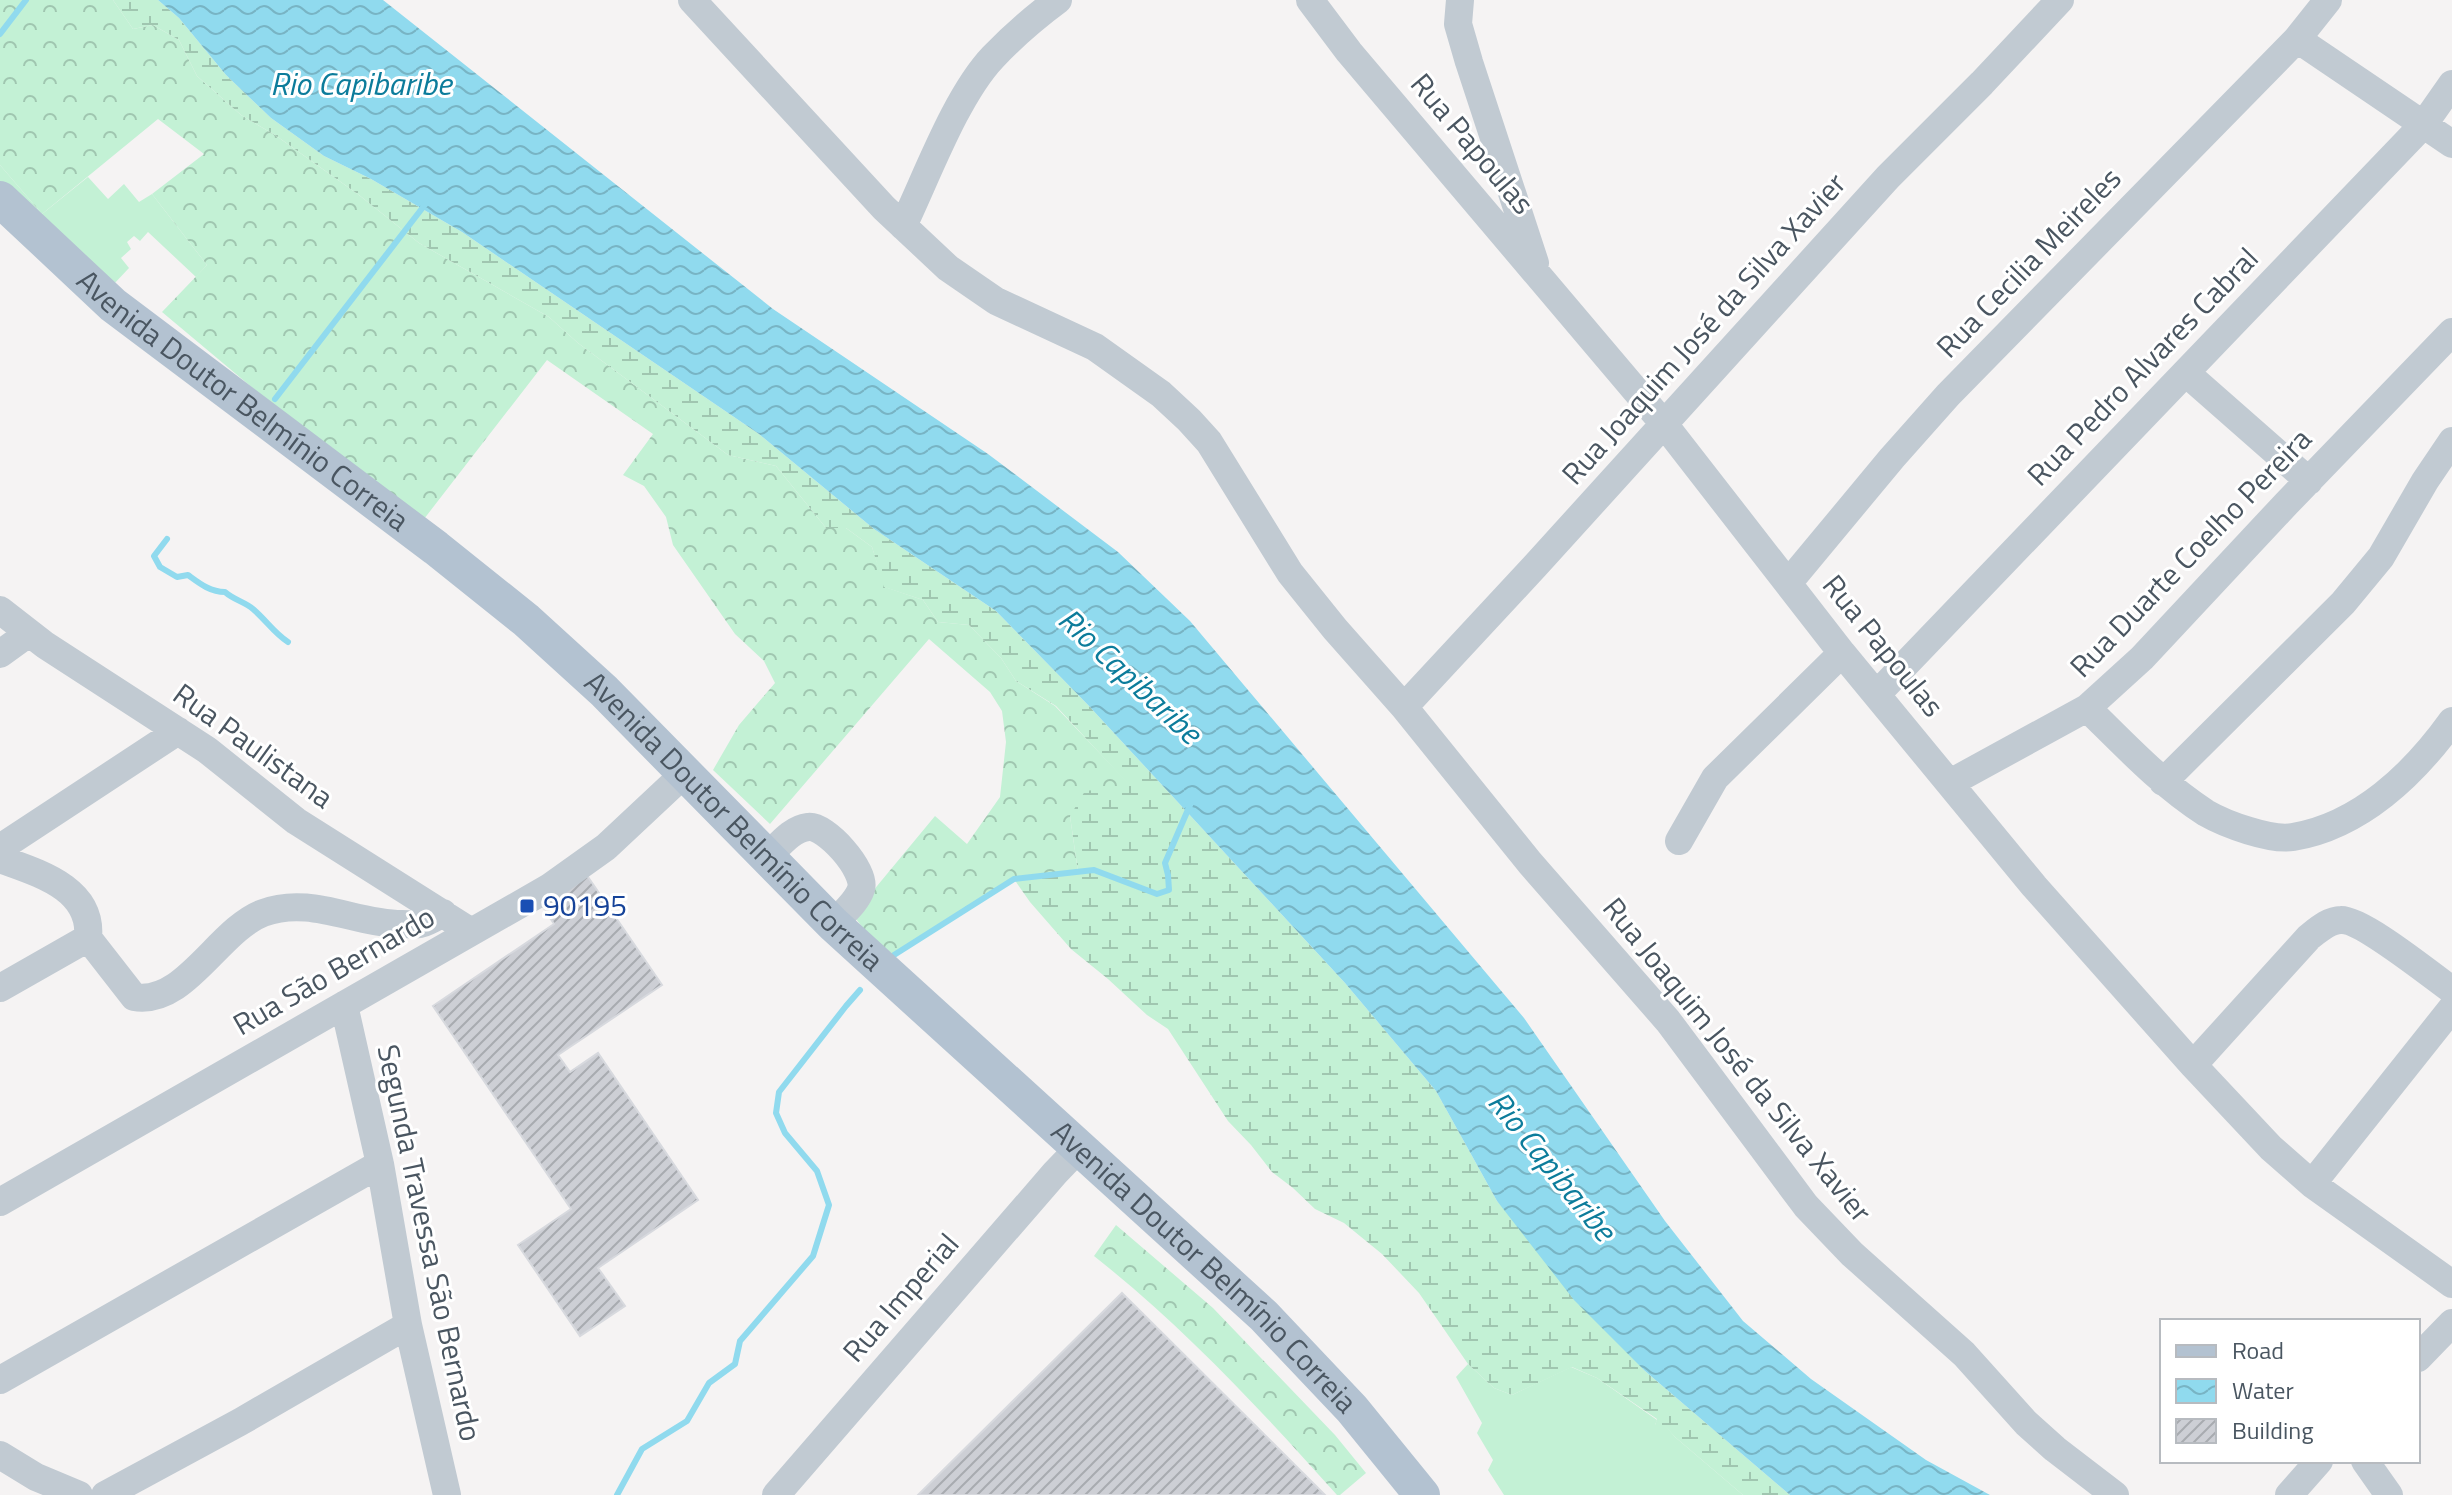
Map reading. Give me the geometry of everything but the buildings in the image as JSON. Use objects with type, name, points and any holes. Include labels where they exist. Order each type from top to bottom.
[{"type":"main road","name":"Avenida Doutor Belmínio Correia","points":[[0,199],[113,305],[436,548],[526,620],[604,691],[833,924],[1264,1316],[1352,1409],[1422,1495]]},
{"type":"street","name":"Rua Joaquim José da Silva Xavier","points":[[692,0],[884,208],[948,268],[972,286],[1023,314],[1095,347],[1161,394],[1189,420],[1209,442],[1290,573],[1530,863],[1668,1021],[1806,1206],[1852,1254],[1964,1354],[2026,1423],[2115,1495]]},
{"type":"street","points":[[903,226],[961,104],[991,59],[1035,17],[1058,0]]},
{"type":"street","name":"Rua Papoulas","points":[[1310,0],[1349,52],[1664,424],[1842,653],[2034,886],[2193,1065],[2271,1148],[2312,1184],[2452,1284]]},
{"type":"street","points":[[1460,0],[1458,24],[1539,276]]},
{"type":"street","name":"Rua Joaquim José da Silva Xavier","points":[[1404,707],[1888,177],[2060,0]]},
{"type":"street","name":"Rua Cecilia Meireles","points":[[1789,582],[1948,395],[2297,39],[2328,0]]},
{"type":"street","points":[[2297,39],[2452,144]]},
{"type":"street","name":"Rua Pedro Alvares Cabral","points":[[1877,694],[2424,124],[2452,84]]},
{"type":"street","name":"Rua Duarte Coelho Pereira","points":[[1950,783],[2087,708],[2142,658],[2452,332]]},
{"type":"street","points":[[2186,373],[2309,481]]},
{"type":"street","points":[[2163,782],[2343,603],[2381,557],[2452,441]]},
{"type":"street","name":"Rua Paulistana","points":[[0,610],[29,633],[207,750],[296,821],[470,931]]},
{"type":"street","points":[[0,654],[29,633]]},
{"type":"street","points":[[1679,841],[1715,778],[1842,653]]},
{"type":"street","points":[[2087,708],[2163,782],[2208,814],[2245,830],[2290,838],[2331,827],[2365,809],[2405,775],[2452,721]]},
{"type":"street","points":[[0,848],[178,731]]},
{"type":"street","name":"Rua São Bernardo","points":[[0,1202],[550,887],[606,847],[684,774]]},
{"type":"street","points":[[767,857],[799,829],[811,826],[820,828],[829,837],[862,877],[862,888],[833,924]]},
{"type":"street","points":[[0,859],[51,880],[73,894],[85,911],[89,925],[88,938],[134,997],[151,998],[170,990],[241,925],[263,913],[304,907],[390,924],[419,924],[443,913]]},
{"type":"street","points":[[2193,1065],[2309,937],[2324,925],[2340,919],[2368,931],[2452,990]]},
{"type":"street","points":[[0,988],[88,938]]},
{"type":"street","name":"Segunda Travessa São Bernardo","points":[[344,1005],[380,1164],[408,1325],[447,1495]]},
{"type":"street","points":[[2312,1184],[2452,1008]]},
{"type":"street","name":"Rua Imperial","points":[[776,1495],[1080,1147]]},
{"type":"street","points":[[0,1380],[380,1164]]},
{"type":"street","points":[[2420,1356],[2452,1323]]},
{"type":"street","points":[[105,1495],[408,1325]]},
{"type":"street","points":[[0,1455],[36,1477],[79,1495]]},
{"type":"street","points":[[2289,1495],[2317,1463]]},
{"type":"street","points":[[2366,1463],[2389,1495]]},
{"type":"green space","points":[[0,0],[113,0],[133,29],[153,25],[179,40],[197,76],[241,115],[275,135],[359,195],[419,243],[549,317],[578,343],[728,455],[776,466],[826,528],[846,528],[872,547],[885,587],[923,600],[938,622],[969,625],[1001,658],[1016,681],[1055,706],[1131,786],[1070,816],[1078,872],[1014,879],[894,955],[869,936],[853,915],[935,816],[967,844],[1000,797],[1006,742],[1002,711],[990,692],[929,639],[770,824],[713,770],[739,725],[775,683],[764,661],[735,634],[673,545],[666,517],[644,486],[623,475],[653,434],[547,360],[424,519],[267,400],[162,312],[207,265],[152,194],[204,154],[158,119],[42,214],[0,165]]},
{"type":"green space","points":[[113,0],[158,0],[179,18],[226,75],[271,118],[324,156],[371,179],[462,232],[759,434],[874,529],[996,611],[1089,706],[1345,983],[1436,1091],[1497,1201],[1645,1371],[1790,1495],[1743,1495],[1664,1425],[1656,1431],[1657,1419],[1597,1378],[1572,1367],[1512,1395],[1494,1388],[1468,1364],[1419,1293],[1382,1254],[1344,1223],[1315,1209],[1272,1172],[1228,1121],[1168,1029],[1147,1015],[1071,949],[1014,879],[1078,872],[1070,816],[1085,791],[1130,786],[1056,706],[1016,681],[1001,658],[969,625],[938,622],[923,600],[884,587],[872,547],[846,528],[826,528],[776,466],[728,455],[578,343],[549,317],[419,243],[359,195],[275,135],[241,115],[197,76],[179,40],[153,25],[133,29]]},
{"type":"green space","points":[[0,165],[42,214],[88,177],[108,199],[124,184],[139,202],[152,194],[207,265],[196,277],[148,232],[140,241],[134,236],[127,242],[131,249],[121,258],[129,268],[113,285],[0,187]]},
{"type":"green space","points":[[1116,1225],[1213,1308],[1335,1435],[1366,1473],[1337,1495],[1221,1370],[1160,1312],[1094,1256]]},
{"type":"green space","points":[[1468,1364],[1494,1388],[1512,1395],[1571,1367],[1597,1378],[1657,1420],[1655,1425],[1664,1424],[1743,1495],[1504,1495],[1488,1470],[1493,1460],[1477,1433],[1482,1423],[1456,1377]]},
{"type":"water","name":"Rio Capibaribe","points":[[158,0],[383,0],[773,309],[988,454],[1118,552],[1190,621],[1524,1018],[1665,1221],[1743,1321],[1811,1379],[1926,1460],[1990,1495],[1790,1495],[1645,1371],[1574,1300],[1497,1201],[1436,1091],[1345,983],[1089,706],[996,611],[874,529],[759,434],[462,232],[371,179],[324,156],[271,118],[226,75],[179,18]]},
{"type":"waterway","points":[[0,34],[26,0]]},
{"type":"waterway","points":[[275,399],[427,202]]},
{"type":"waterway","points":[[167,539],[154,556],[160,567],[177,577],[188,575],[205,586],[225,592],[258,613],[288,642]]},
{"type":"waterway","points":[[894,955],[1014,879],[1094,870],[1157,894],[1169,890],[1165,863],[1190,805]]},
{"type":"waterway","points":[[617,1495],[642,1449],[687,1421],[709,1383],[735,1364],[740,1341],[813,1256],[829,1205],[817,1171],[785,1133],[776,1113],[779,1092],[860,990]]},
{"type":"place","name":"90195","points":[[527,906]]}]
